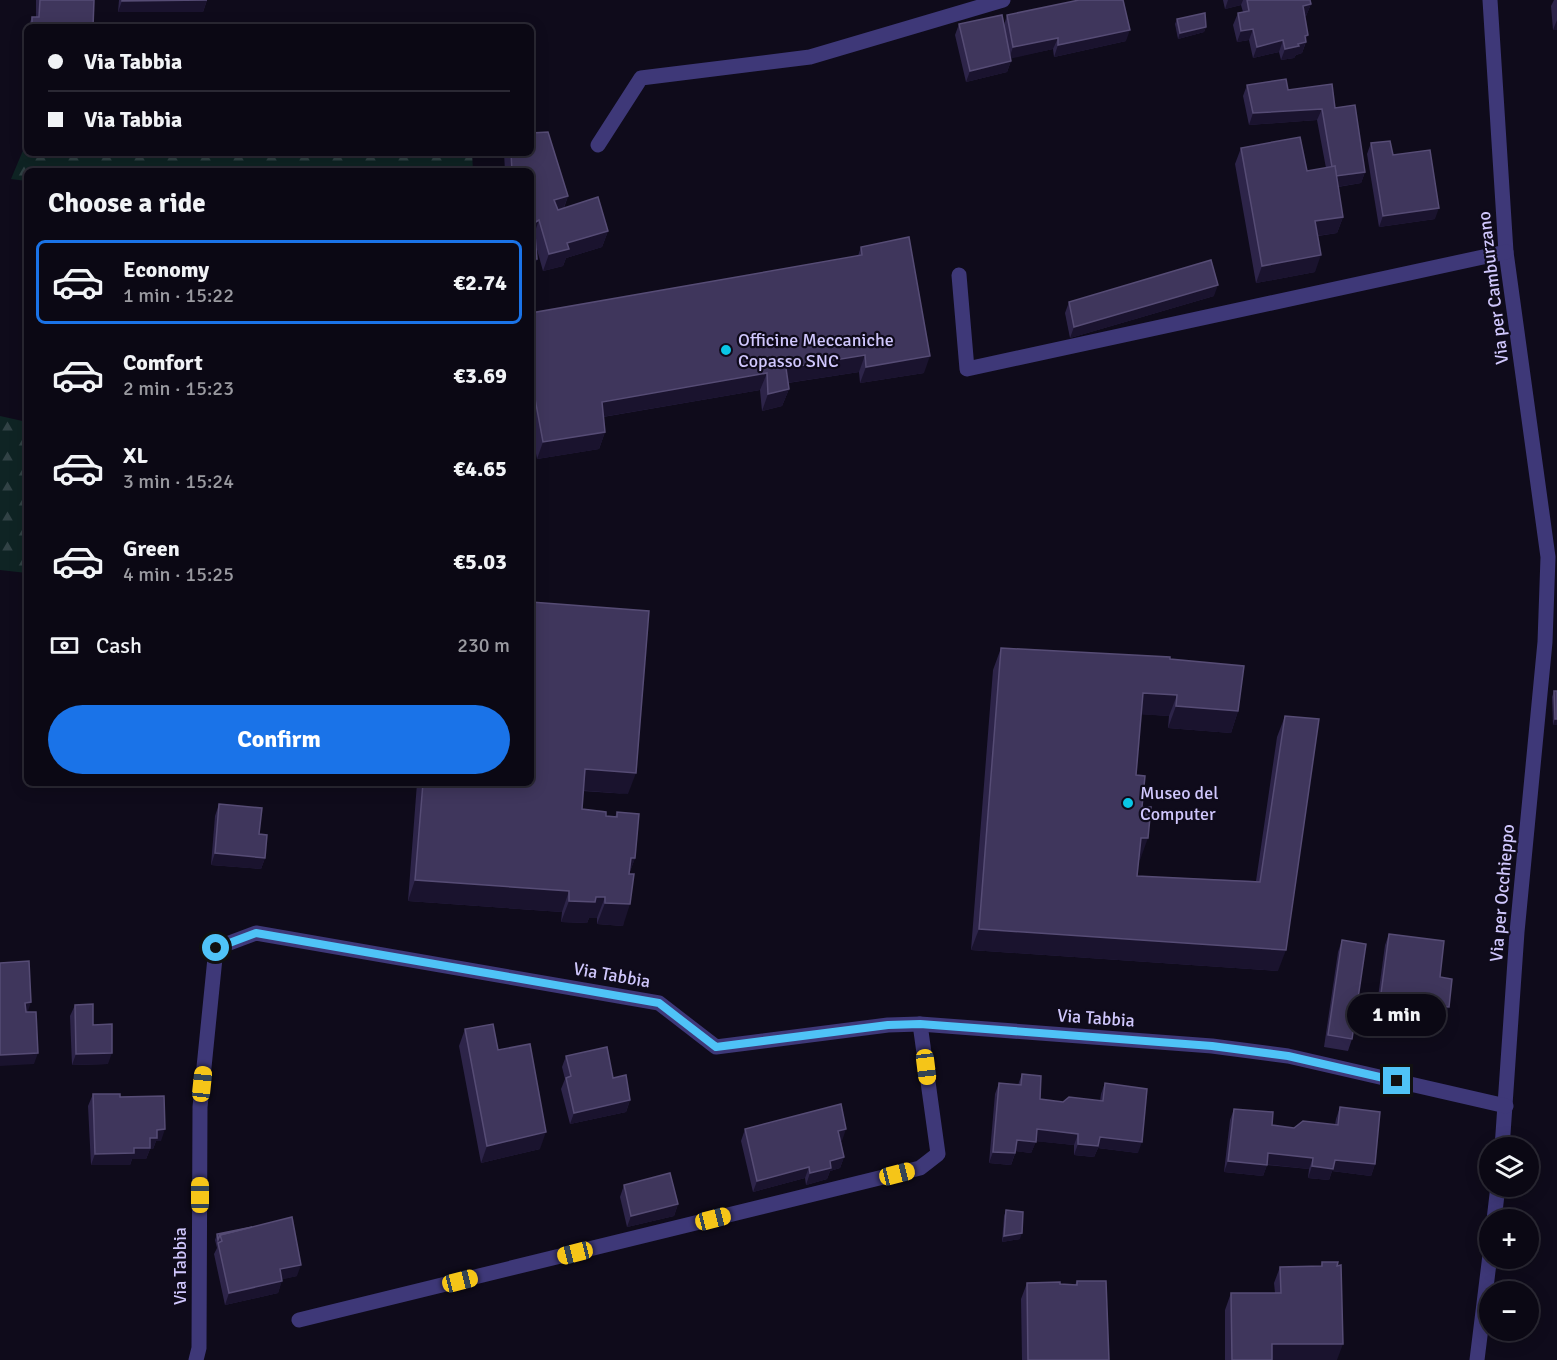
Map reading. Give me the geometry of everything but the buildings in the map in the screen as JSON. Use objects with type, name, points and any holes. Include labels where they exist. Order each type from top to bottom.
[{"type":"street","points":[[598,145],[641,78],[810,57],[1003,0]]},
{"type":"street","name":"Via per Camburzano","points":[[1491,0],[1506,252],[1548,557],[1545,642]]},
{"type":"street","points":[[959,275],[967,369],[1506,252]]},
{"type":"street","name":"Via per Occhieppo","points":[[1503,1137],[1517,932],[1545,642]]},
{"type":"street","name":"Via Tabbia","points":[[195,1360],[199,1348],[200,1107],[216,948],[256,933],[659,1003],[716,1047],[888,1025],[920,1024],[1212,1046],[1288,1056],[1506,1106]]},
{"type":"street","points":[[299,1320],[920,1168],[938,1154],[920,1024]]},
{"type":"street","points":[[1477,1360],[1488,1269]]},
{"type":"green space","points":[[24,148],[24,156],[472,156],[473,168],[24,168],[24,181],[11,179]]},
{"type":"green space","points":[[0,416],[24,421],[24,573],[0,570]]},
{"type":"place","name":"Officine Meccaniche Copasso SNC","points":[[726,350]]},
{"type":"place","name":"Museo del Computer","points":[[1128,803]]},
{"type":"route","points":[[216,948],[256,933],[659,1003],[716,1047],[888,1025],[920,1024],[1212,1046],[1288,1056],[1397,1081]]}]
